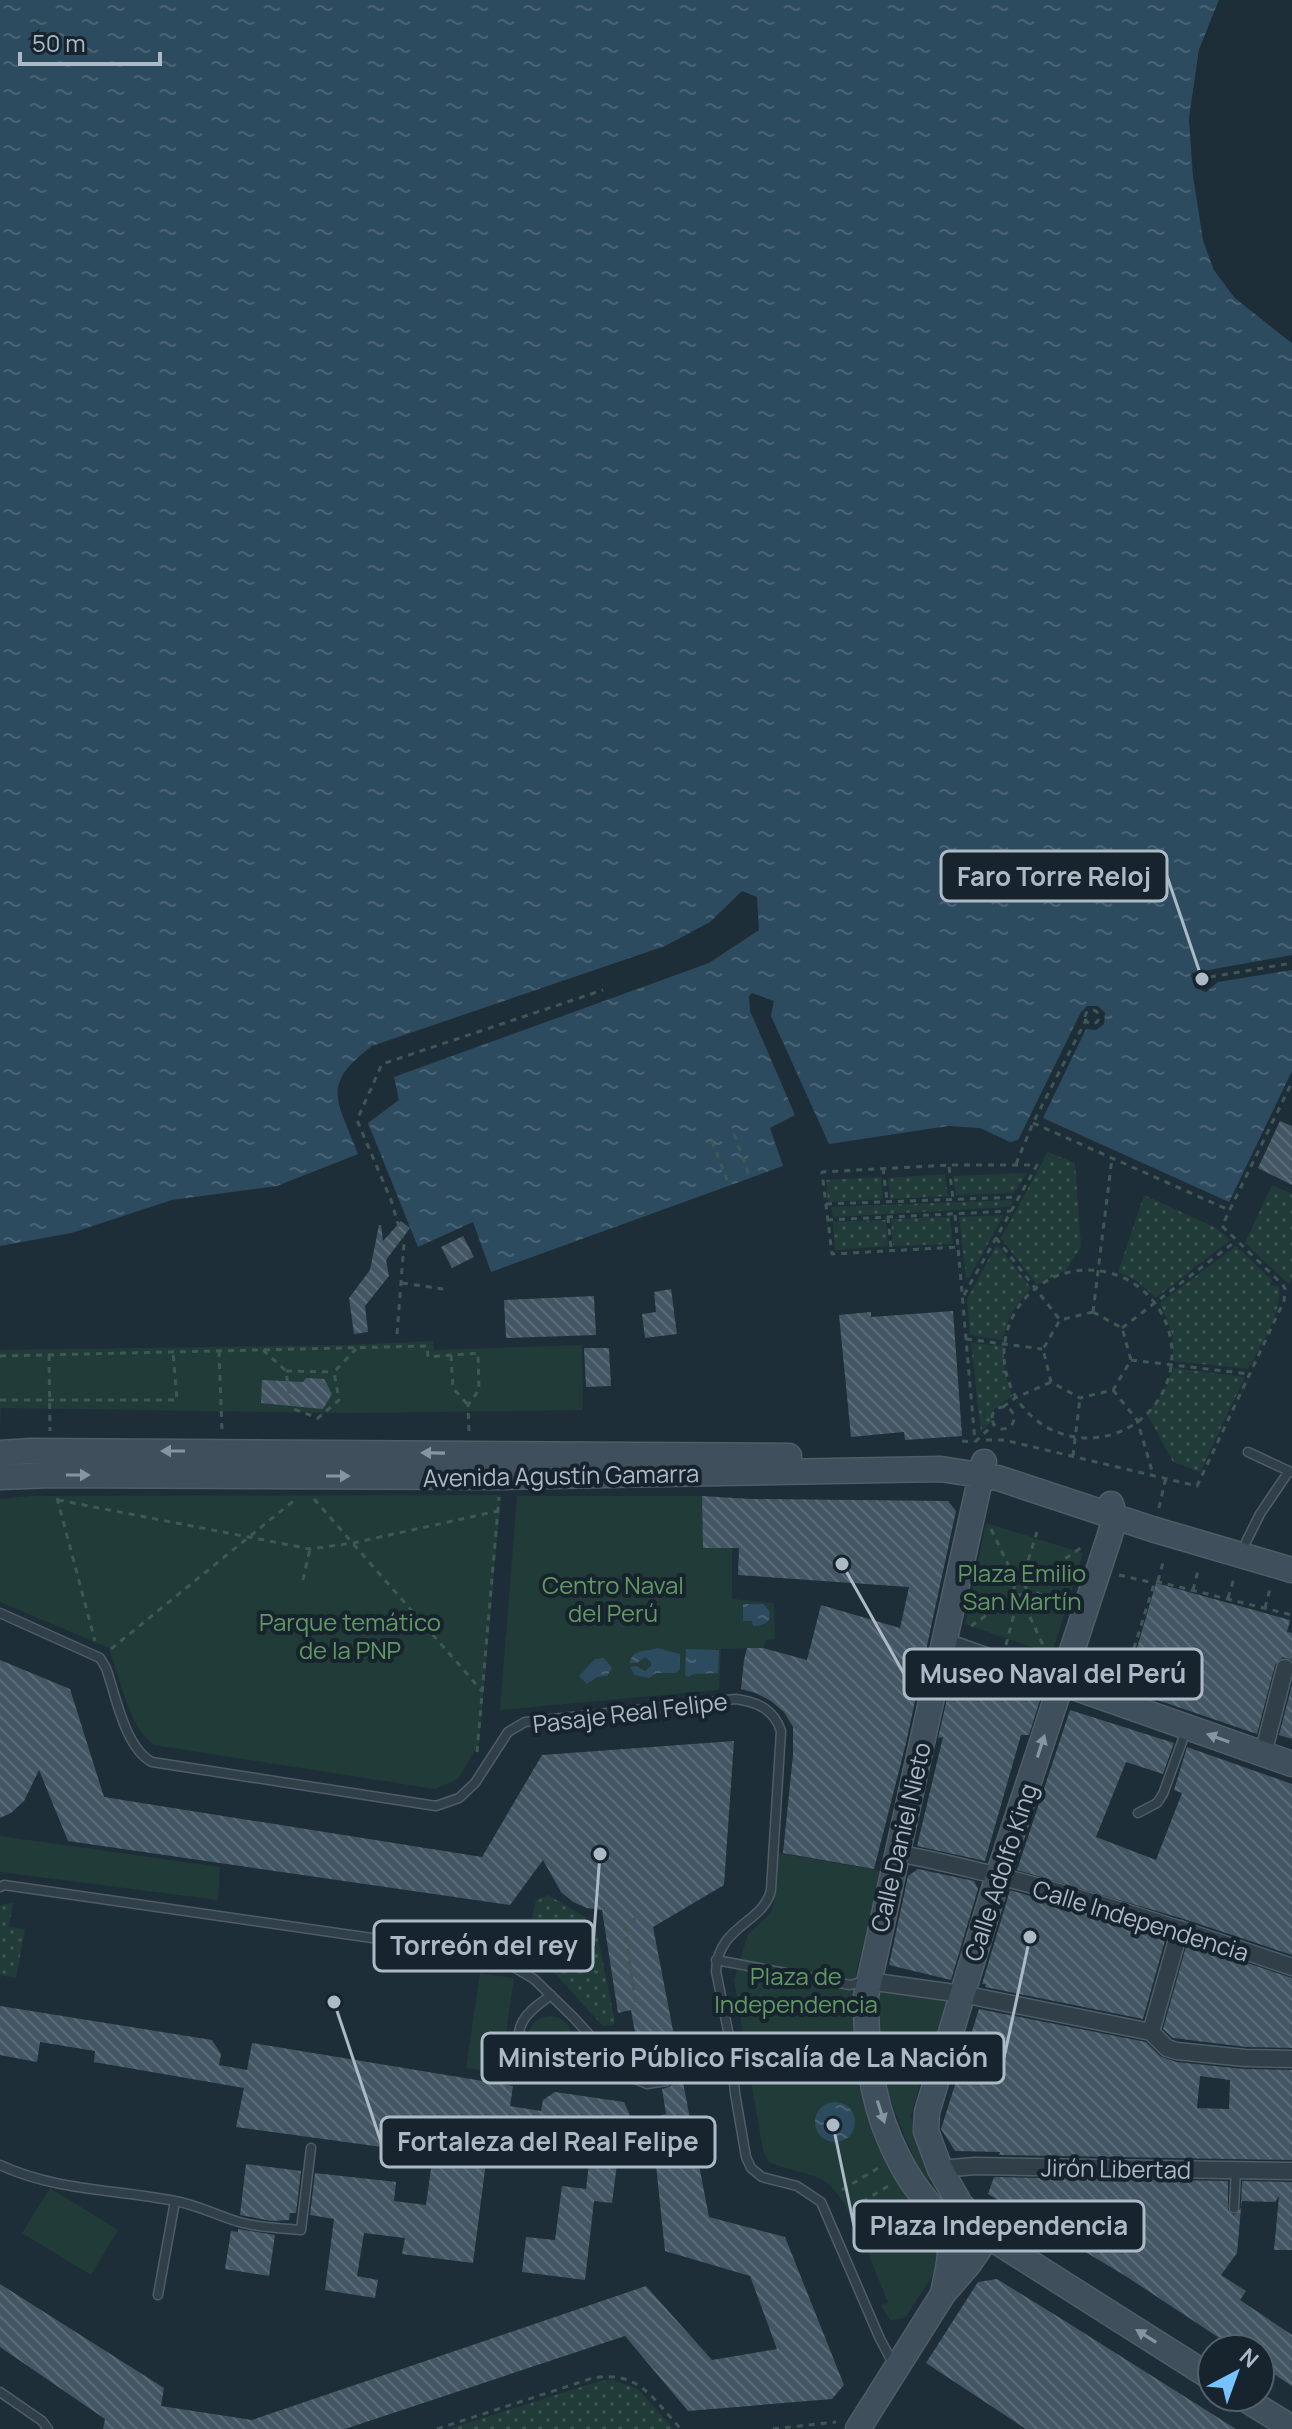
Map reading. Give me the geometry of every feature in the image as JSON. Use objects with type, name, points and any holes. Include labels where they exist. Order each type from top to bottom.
[{"type":"main road","name":"Avenida Agustín Gamarra","points":[[0,1477],[50,1463],[222,1451],[469,1455],[942,1455],[980,1459],[1111,1509]]},
{"type":"main road","name":"Avenida Agustín Gamarra","points":[[0,1453],[50,1463],[500,1477],[941,1469],[980,1459]]},
{"type":"main road","name":"Calle Daniel Nieto","points":[[943,2294],[950,2254],[944,2227],[911,2181],[889,2139],[874,2090],[866,2020],[868,1981],[946,1642],[980,1459]]},
{"type":"main road","points":[[1111,1509],[1292,1553]]},
{"type":"main road","points":[[1111,1509],[1292,1570]]},
{"type":"main road","name":"Calle Adolfo King","points":[[1111,1509],[1062,1683],[962,1994],[927,2112],[926,2131],[931,2151],[960,2204],[988,2236],[1196,2368]]},
{"type":"main road","points":[[1062,1683],[1292,1764]]},
{"type":"main road","points":[[950,2254],[966,2239],[988,2236]]},
{"type":"main road","points":[[861,2424],[943,2294],[988,2236]]},
{"type":"main road","points":[[1268,2413],[1292,2428]]},
{"type":"street","points":[[946,1642],[1062,1683]]},
{"type":"street","points":[[1263,1754],[1289,1660]]},
{"type":"street","name":"Calle Independencia","points":[[897,1853],[998,1876],[1180,1929],[1292,1967]]},
{"type":"street","points":[[1151,2032],[1180,1929]]},
{"type":"street","points":[[868,1981],[962,1994],[1151,2032],[1167,2048],[1177,2051],[1292,2059]]},
{"type":"street","name":"Jirón Libertad","points":[[940,2169],[975,2166],[1292,2171]]},
{"type":"lane","points":[[1246,1542],[1260,1514],[1291,1472],[1248,1452]]},
{"type":"lane","points":[[0,1613],[100,1658]]},
{"type":"lane","name":"Pasaje Real Felipe","points":[[100,1658],[133,1745],[141,1756],[152,1762],[436,1806],[459,1798],[475,1783],[508,1732],[525,1722],[736,1699],[752,1701],[766,1708],[778,1722],[781,1731],[771,1890],[767,1903],[721,1946],[716,1960]]},
{"type":"lane","points":[[1138,1813],[1157,1803],[1163,1794],[1187,1727]]},
{"type":"lane","points":[[0,1887],[4,1885],[476,1953],[507,1963],[534,1979],[626,2075],[647,2084],[666,2081]]},
{"type":"lane","points":[[868,1981],[850,1985],[716,1960],[746,2157],[751,2168],[762,2177],[797,2186],[821,2202],[880,2339],[897,2369]]},
{"type":"lane","points":[[551,1995],[521,2022],[518,2035],[521,2050],[527,2059],[538,2067],[551,2070],[564,2068],[598,2046]]},
{"type":"lane","points":[[695,2073],[733,2063]]},
{"type":"lane","points":[[0,2165],[22,2175],[64,2186],[175,2201],[241,2223],[301,2230],[311,2148]]},
{"type":"lane","points":[[1234,2208],[1236,2170]]},
{"type":"lane","points":[[158,2295],[175,2201]]},
{"type":"lane","points":[[0,2392],[42,2421],[48,2429]]},
{"type":"path","points":[[1210,977],[1292,963]]},
{"type":"path","points":[[397,1334],[404,1244],[391,1200],[357,1120],[382,1064],[603,990]]},
{"type":"path","points":[[1016,1164],[1033,1123],[1086,1020]]},
{"type":"path","points":[[1004,1440],[1197,1486],[1284,1301],[1285,1289],[1222,1226],[1292,1082]]},
{"type":"path","points":[[1033,1123],[1229,1210]]},
{"type":"path","points":[[734,1134],[750,1178]]},
{"type":"path","points":[[712,1141],[729,1185]]},
{"type":"path","points":[[1093,1312],[1112,1158]]},
{"type":"path","points":[[949,1165],[953,1199]]},
{"type":"path","points":[[958,1247],[832,1254],[822,1172],[949,1165],[1037,1165],[964,1295]]},
{"type":"path","points":[[883,1168],[887,1202]]},
{"type":"path","points":[[825,1204],[1018,1197]]},
{"type":"path","points":[[827,1220],[1011,1211]]},
{"type":"path","points":[[955,1214],[980,1459]]},
{"type":"path","points":[[888,1217],[891,1251]]},
{"type":"path","points":[[996,1238],[1060,1320]]},
{"type":"path","points":[[1122,1328],[1236,1241]]},
{"type":"path","points":[[1098,1271],[1128,1280],[1155,1302],[1168,1327],[1172,1365],[1163,1389],[1137,1420],[1106,1436],[1074,1438],[1054,1433],[1035,1422],[1015,1398],[1006,1373],[1004,1344],[1006,1331],[1016,1311],[1036,1289],[1066,1274],[1098,1271]]},
{"type":"path","points":[[402,1283],[443,1289]]},
{"type":"path","points":[[1093,1312],[1122,1328],[1131,1360],[1113,1390],[1080,1398],[1051,1382],[1043,1349],[1060,1320],[1093,1312]]},
{"type":"path","points":[[966,1339],[1043,1349]]},
{"type":"path","points":[[0,1356],[427,1346],[428,1357],[478,1353],[479,1390],[468,1405],[469,1455]]},
{"type":"path","points":[[286,1371],[334,1372],[358,1348]]},
{"type":"path","points":[[263,1350],[286,1371],[291,1408],[318,1418],[339,1400],[334,1372]]},
{"type":"path","points":[[219,1351],[222,1451]]},
{"type":"path","points":[[0,1400],[177,1400],[173,1352]]},
{"type":"path","points":[[49,1355],[50,1463],[100,1658],[306,1490],[482,1691]]},
{"type":"path","points":[[451,1355],[453,1388],[468,1405]]},
{"type":"path","points":[[1131,1360],[1249,1374]]},
{"type":"path","points":[[980,1459],[994,1424],[993,1413],[1015,1398],[1051,1382]]},
{"type":"path","points":[[1113,1390],[1137,1420],[1153,1474]]},
{"type":"path","points":[[1073,1456],[1080,1398]]},
{"type":"path","points":[[1003,1407],[1008,1408],[1014,1417],[1013,1423],[1004,1429]]},
{"type":"path","points":[[994,1424],[1004,1429]]},
{"type":"path","points":[[1004,1429],[1004,1440]]},
{"type":"path","points":[[980,1459],[1004,1440]]},
{"type":"path","points":[[962,1441],[980,1459]]},
{"type":"path","points":[[475,1783],[500,1477]]},
{"type":"path","points":[[1158,1510],[1166,1477]]},
{"type":"path","points":[[58,1500],[310,1549],[353,1543],[498,1511]]},
{"type":"path","points":[[991,1529],[1018,1585]]},
{"type":"path","points":[[1037,1532],[1014,1593],[1019,1595],[1048,1656]]},
{"type":"path","points":[[968,1629],[1019,1595],[1023,1596],[1026,1588],[1082,1547]]},
{"type":"path","points":[[303,1580],[310,1549]]},
{"type":"path","points":[[1116,1702],[1164,1559]]},
{"type":"path","points":[[1193,1590],[1199,1567]]},
{"type":"path","points":[[971,1573],[1018,1585],[1071,1604]]},
{"type":"path","points":[[1117,1575],[1292,1615]]},
{"type":"path","points":[[1228,1599],[1235,1575]]},
{"type":"path","points":[[1265,1608],[1271,1584]]},
{"type":"path","points":[[1003,1662],[1019,1595]]},
{"type":"path","points":[[637,2014],[625,1930],[629,1921],[638,1918]]},
{"type":"path","points":[[842,2190],[886,2164]]},
{"type":"path","points":[[852,2208],[896,2182]]},
{"type":"path","points":[[437,2429],[593,2378],[614,2376],[630,2379],[644,2388],[681,2429]]},
{"type":"path","points":[[773,2429],[861,2424]]},
{"type":"green space","points":[[1048,1152],[1075,1163],[1081,1247],[1066,1270],[1037,1285],[1001,1238]]},
{"type":"green space","points":[[1027,1173],[1014,1193],[956,1195],[953,1176]]},
{"type":"green space","points":[[945,1174],[948,1196],[890,1199],[888,1178]]},
{"type":"green space","points":[[881,1177],[883,1199],[828,1202],[826,1180]]},
{"type":"green space","points":[[1272,1185],[1292,1194],[1292,1278],[1289,1284],[1245,1243]]},
{"type":"green space","points":[[1144,1195],[1214,1227],[1230,1240],[1156,1298],[1137,1281],[1118,1272]]},
{"type":"green space","points":[[1013,1200],[1009,1207],[833,1217],[831,1207]]},
{"type":"green space","points":[[1004,1215],[969,1278],[966,1278],[959,1217]]},
{"type":"green space","points":[[950,1217],[953,1244],[893,1246],[891,1219]]},
{"type":"green space","points":[[886,1220],[888,1246],[835,1250],[833,1222]]},
{"type":"green space","points":[[997,1244],[1031,1288],[1011,1313],[1002,1340],[970,1335],[967,1299]]},
{"type":"green space","points":[[1236,1246],[1272,1280],[1270,1285],[1279,1287],[1274,1319],[1248,1369],[1174,1361],[1172,1333],[1160,1303]]},
{"type":"green space","points":[[433,1341],[434,1350],[582,1345],[583,1410],[346,1413],[1,1408],[0,1433],[0,1350]]},
{"type":"green space","points":[[971,1343],[1003,1346],[1005,1374],[1012,1396],[994,1409],[992,1421],[981,1432]]},
{"type":"green space","points":[[1173,1368],[1245,1377],[1200,1472],[1173,1462],[1147,1414],[1165,1390]]},
{"type":"green space","name":"Parque temático de la PNP","points":[[501,1495],[479,1743],[458,1779],[435,1789],[154,1745],[131,1714],[109,1648],[0,1602],[0,1499],[30,1496]]},
{"type":"green space","name":"Centro Naval del Perú","points":[[517,1496],[702,1496],[703,1547],[732,1548],[732,1599],[774,1603],[775,1639],[766,1640],[763,1648],[721,1649],[719,1690],[500,1710]]},
{"type":"green space","name":"Plaza Emilio San Martín","points":[[986,1523],[1083,1553],[1052,1654],[965,1624]]},
{"type":"green space","points":[[0,1836],[220,1867],[218,1900],[0,1872]]},
{"type":"green space","name":"Plaza de Independencia","points":[[779,1853],[881,1871],[856,1973],[856,2026],[940,2236],[940,2264],[905,2318],[890,2320],[881,2306],[888,2302],[869,2254],[852,2218],[833,2189],[816,2177],[769,2162],[763,2151],[734,1980],[748,1934],[770,1914],[774,1903]]},
{"type":"green space","points":[[548,1895],[595,1923],[614,2025],[603,2026],[550,1968],[524,1951],[536,1901]]},
{"type":"green space","points":[[13,1903],[9,1927],[25,1929],[16,1978],[1,1975],[0,1979],[0,1905]]},
{"type":"green space","points":[[480,1973],[514,1978],[500,2073],[466,2068]]},
{"type":"green space","points":[[884,1988],[949,1999],[941,2040],[934,2038],[910,2118],[914,2120],[913,2129],[930,2182],[956,2214],[963,2229],[918,2169],[889,2097],[875,2024],[875,2004]]},
{"type":"green space","points":[[550,2016],[565,2023],[572,2038],[565,2053],[550,2060],[535,2053],[528,2038],[535,2023]]},
{"type":"green space","points":[[50,2188],[118,2230],[91,2275],[22,2233]]},
{"type":"green space","points":[[613,2380],[638,2389],[674,2429],[448,2429],[600,2381]]},
{"type":"water","points":[[0,0],[1219,0],[1199,50],[1189,119],[1203,240],[1214,270],[1235,298],[1292,343],[1292,955],[1192,973],[1191,976],[1195,988],[1206,992],[1218,982],[1292,970],[1292,1071],[1229,1202],[1043,1118],[1086,1029],[1096,1030],[1104,1024],[1105,1013],[1098,1006],[1087,1006],[1081,1012],[1018,1140],[1010,1142],[980,1128],[948,1126],[829,1144],[771,1016],[774,1001],[752,993],[749,996],[750,1011],[795,1115],[770,1128],[783,1166],[491,1272],[473,1222],[418,1247],[368,1123],[399,1100],[394,1077],[709,963],[759,930],[757,897],[742,891],[710,922],[665,946],[372,1046],[355,1060],[339,1084],[340,1107],[358,1154],[277,1186],[172,1200],[71,1233],[0,1246]]},
{"type":"water","points":[[743,1604],[764,1604],[770,1615],[768,1621],[753,1626],[752,1621],[743,1621]]},
{"type":"water","points":[[657,1648],[680,1654],[680,1669],[676,1673],[656,1673],[649,1678],[635,1675],[630,1667],[636,1666],[645,1671],[651,1662],[645,1657],[637,1663],[630,1663],[633,1655]]},
{"type":"water","points":[[686,1649],[719,1650],[718,1673],[685,1675]]},
{"type":"water","points":[[604,1658],[612,1668],[607,1676],[597,1677],[587,1684],[579,1676],[595,1659]]},
{"type":"water","points":[[835,2102],[849,2108],[855,2122],[849,2136],[835,2142],[821,2136],[815,2122],[821,2108]]},
{"type":"pier","points":[[1219,0],[1223,1],[1202,51],[1193,119],[1197,175],[1207,239],[1217,268],[1238,295],[1292,338],[1292,343],[1235,298],[1214,270],[1203,240],[1193,176],[1189,119],[1199,50]]},
{"type":"building","points":[[1280,1121],[1292,1126],[1292,1185],[1258,1168]]},
{"type":"building","points":[[401,1221],[410,1228],[386,1260],[389,1276],[365,1306],[368,1332],[354,1334],[349,1298],[370,1270],[379,1225],[383,1241]]},
{"type":"building","points":[[463,1236],[474,1257],[452,1268],[441,1247]]},
{"type":"building","points":[[671,1289],[677,1334],[645,1338],[642,1314],[656,1312],[654,1292]]},
{"type":"building","points":[[594,1296],[596,1335],[506,1338],[504,1300]]},
{"type":"building","points":[[953,1311],[962,1436],[905,1440],[904,1432],[851,1437],[839,1315],[871,1312],[871,1317]]},
{"type":"building","points":[[584,1348],[609,1348],[611,1386],[586,1387]]},
{"type":"building","points":[[306,1378],[324,1379],[332,1394],[323,1409],[261,1403],[262,1380],[303,1382]]},
{"type":"building","points":[[702,1496],[948,1501],[956,1511],[906,1743],[874,1869],[783,1853],[793,1727],[784,1712],[771,1701],[741,1689],[744,1660],[747,1648],[763,1648],[807,1660],[821,1605],[900,1628],[909,1587],[738,1575],[739,1548],[703,1548]]},
{"type":"building","points":[[1156,1583],[1290,1620],[1287,1632],[1292,1633],[1292,1660],[1283,1657],[1275,1665],[1257,1734],[1125,1689]]},
{"type":"building","points":[[0,1660],[70,1689],[104,1797],[482,1857],[542,1755],[734,1741],[724,1885],[653,1927],[709,2217],[785,2237],[844,2385],[832,2399],[688,2411],[625,2336],[345,2429],[103,2429],[105,2419],[0,2347],[0,2284],[164,2388],[161,2406],[252,2420],[646,2286],[712,2360],[777,2349],[750,2276],[665,2251],[651,2118],[666,2114],[662,2089],[671,2086],[673,2079],[668,2074],[660,2075],[655,2047],[637,2044],[631,2010],[618,2013],[602,1910],[573,1902],[561,1892],[543,1860],[510,1905],[68,1841],[39,1770],[24,1801],[0,1818]]},
{"type":"building","points":[[955,1664],[1042,1694],[1029,1735],[1021,1735],[985,1861],[917,1846],[943,1737],[938,1738]]},
{"type":"building","points":[[1292,1685],[1292,1739],[1279,1735]]},
{"type":"building","points":[[1070,1710],[1174,1743],[1163,1774],[1126,1762],[1096,1837],[1156,1860],[1182,1793],[1174,1790],[1187,1747],[1292,1784],[1292,1955],[1184,1919],[1017,1870]]},
{"type":"building","points":[[918,1869],[974,1881],[978,1889],[951,1980],[889,1965],[908,1876]]},
{"type":"building","points":[[1010,1890],[1166,1937],[1143,2019],[985,1987],[986,1984],[982,1984]]},
{"type":"building","points":[[1187,1943],[1292,1978],[1292,2048],[1246,2047],[1173,2038],[1163,2029]]},
{"type":"building","points":[[0,2006],[212,2040],[221,2054],[219,2065],[247,2070],[252,2043],[513,2086],[510,2106],[541,2111],[543,2100],[555,2092],[624,2102],[630,2115],[626,2142],[620,2141],[612,2203],[594,2201],[585,2280],[522,2272],[526,2237],[555,2240],[562,2186],[586,2189],[592,2137],[508,2125],[502,2164],[486,2162],[473,2263],[402,2254],[405,2238],[364,2233],[357,2276],[378,2280],[375,2298],[325,2290],[334,2219],[310,2215],[315,2173],[396,2182],[394,2201],[426,2205],[433,2154],[236,2127],[244,2088],[94,2062],[95,2051],[40,2042],[37,2062],[0,2055]]},
{"type":"building","points":[[979,2009],[1146,2042],[1160,2056],[1176,2062],[1292,2070],[1292,2160],[999,2155],[1000,2152],[955,2151],[941,2129]],"holes":[[[1200,2076],[1230,2080],[1229,2109],[1197,2108]]]},
{"type":"building","points":[[246,2164],[301,2171],[296,2213],[290,2213],[289,2220],[271,2221],[240,2215]]},
{"type":"building","points":[[994,2177],[1228,2181],[1228,2210],[1234,2215],[1241,2208],[1237,2253],[1221,2275],[1246,2291],[1240,2300],[1292,2335],[1292,2386],[1276,2376],[1276,2333],[1212,2333],[1124,2275],[988,2194]]},
{"type":"building","points":[[1242,2181],[1292,2182],[1292,2250],[1274,2250],[1279,2196],[1275,2202],[1242,2201],[1241,2208]]},
{"type":"building","points":[[238,2229],[275,2235],[269,2276],[225,2269],[231,2231],[238,2232]]},
{"type":"building","points":[[997,2279],[1196,2404],[1196,2413],[1211,2413],[1236,2429],[1026,2429],[926,2363],[978,2282]]},
{"type":"place","name":"Faro Torre Reloj","points":[[1202,979]]},
{"type":"place","name":"Museo Naval del Perú","points":[[842,1564]]},
{"type":"place","name":"Torreón del rey","points":[[600,1854]]},
{"type":"place","name":"Ministerio Público Fiscalía de La Nación","points":[[1030,1937]]},
{"type":"place","name":"Fortaleza del Real Felipe","points":[[334,2002]]},
{"type":"place","name":"Plaza Independencia","points":[[833,2125]]}]
